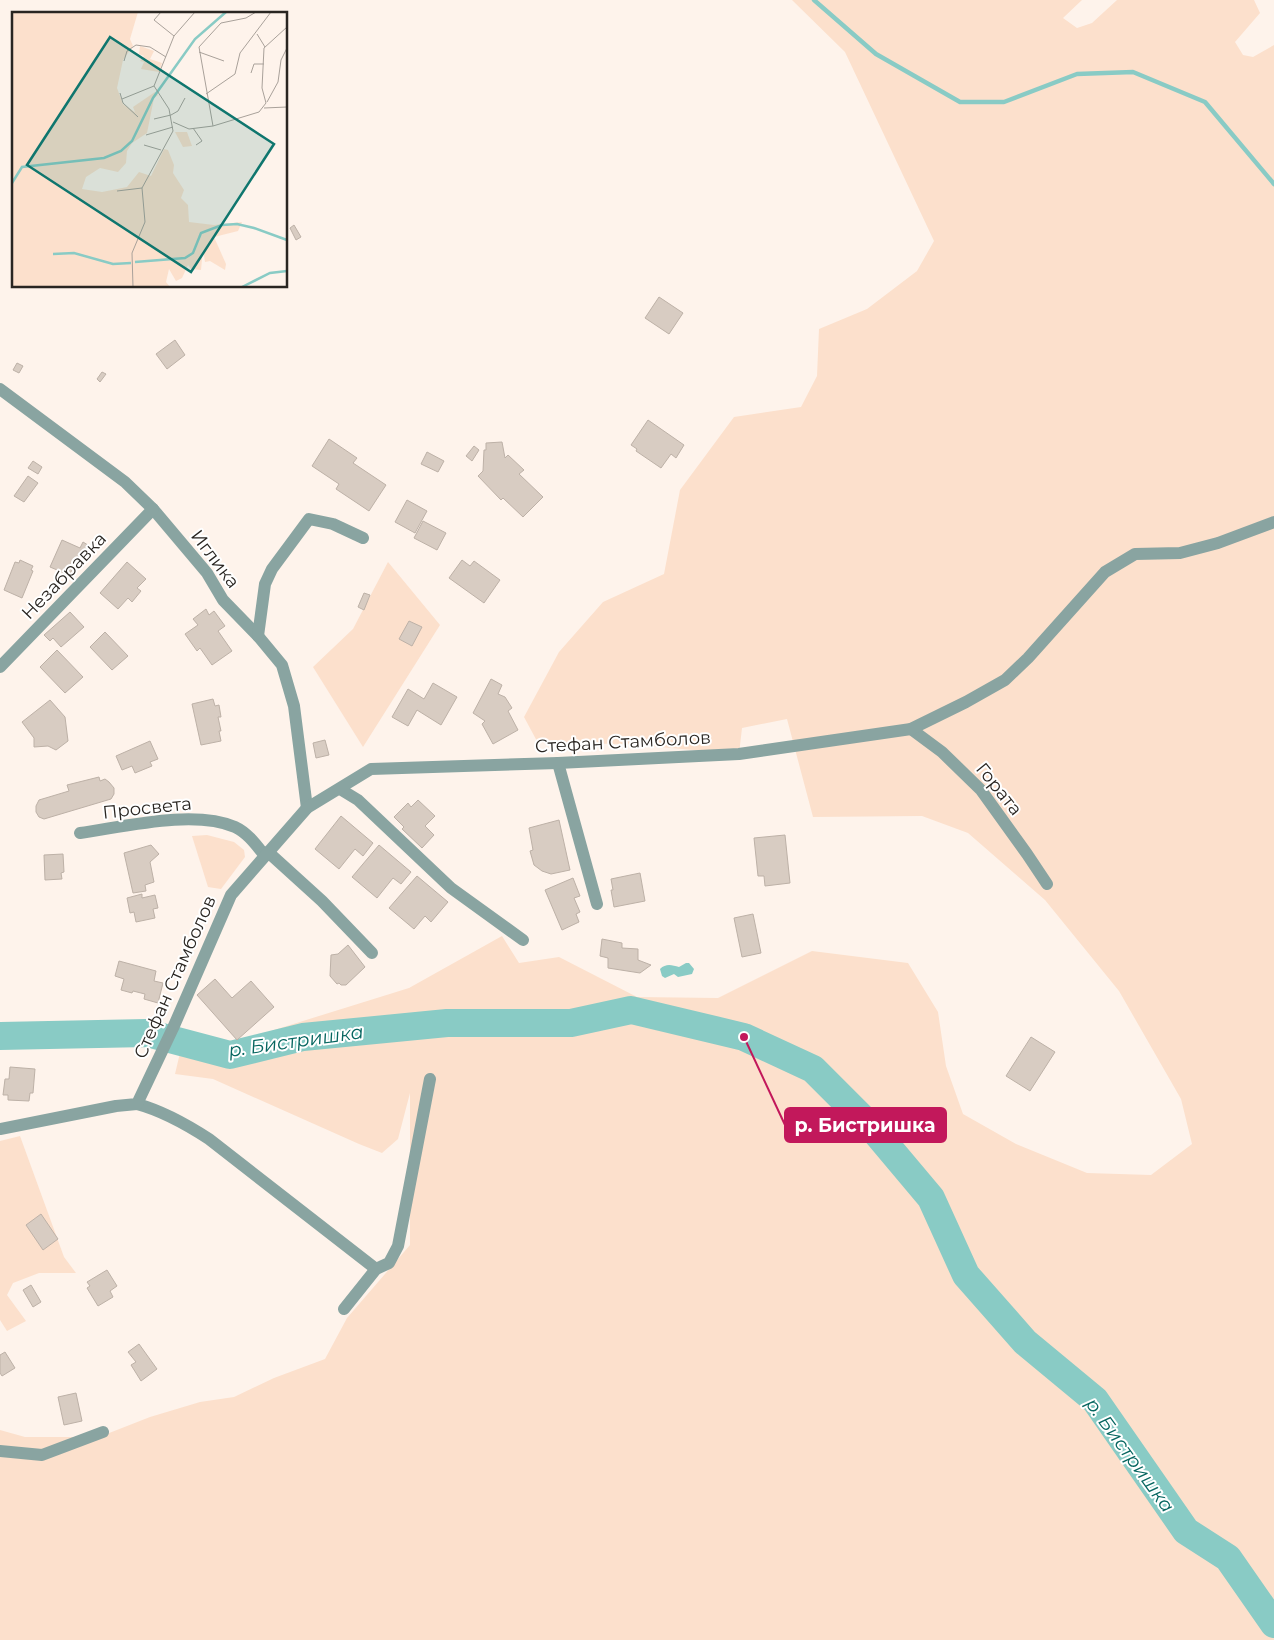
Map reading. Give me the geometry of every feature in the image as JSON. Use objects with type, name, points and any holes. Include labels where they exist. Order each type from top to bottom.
[{"type":"street","name":"Иглика","points":[[0,389],[125,482],[153,509],[207,573],[224,600],[282,665],[294,706],[307,808]]},
{"type":"street","name":"Незабравка","points":[[0,667],[153,509]]},
{"type":"street","points":[[258,636],[265,584],[272,569],[310,519],[333,524],[363,538]]},
{"type":"street","name":"Стефан Стамболов","points":[[137,1104],[173,1028],[230,895],[307,808],[371,769],[558,763],[739,754],[912,729],[1005,680],[1028,658],[1106,572],[1135,554],[1180,553],[1218,543],[1274,522]]},
{"type":"street","name":"Гората","points":[[912,729],[942,752],[981,790],[1047,884]]},
{"type":"street","points":[[558,763],[596,904]]},
{"type":"street","points":[[340,789],[358,800],[451,888],[523,940]]},
{"type":"street","name":"Просвета","points":[[80,833],[170,820],[207,820],[236,827],[322,901],[372,953]]},
{"type":"street","points":[[344,1309],[376,1269],[389,1263],[398,1246],[430,1079]]},
{"type":"street","points":[[0,1129],[116,1106],[137,1104],[152,1108],[184,1123],[209,1139],[376,1269]]},
{"type":"street","points":[[0,1451],[42,1455],[103,1432]]},
{"type":"shaded area","points":[[792,0],[1082,0],[1063,18],[1077,28],[1092,23],[1117,0],[1254,0],[1260,13],[1235,42],[1243,55],[1253,57],[1274,45],[1274,1640],[0,1640],[0,1430],[25,1437],[99,1437],[150,1417],[200,1402],[234,1397],[274,1378],[325,1359],[347,1318],[410,1245],[410,1093],[398,1139],[382,1153],[213,1079],[175,1074],[184,1036],[225,1049],[274,1030],[409,988],[502,936],[519,963],[559,957],[637,997],[718,998],[812,951],[908,963],[938,1012],[946,1066],[963,1114],[1016,1144],[1087,1173],[1151,1175],[1192,1144],[1181,1099],[1119,991],[1045,900],[968,833],[922,816],[813,817],[787,719],[742,728],[739,754],[625,744],[538,743],[524,717],[559,652],[603,602],[664,574],[680,490],[734,417],[801,407],[817,376],[819,329],[867,309],[917,271],[934,241],[845,52]]},
{"type":"shaded area","points":[[388,562],[440,625],[363,747],[313,667],[353,629]]},
{"type":"shaded area","points":[[207,835],[234,842],[244,850],[245,857],[221,889],[208,887],[192,836]]},
{"type":"shaded area","points":[[20,1136],[64,1257],[76,1273],[39,1273],[13,1283],[7,1295],[26,1321],[7,1331],[0,1320],[0,1141]]},
{"type":"water","points":[[689,963],[694,969],[692,974],[678,977],[674,974],[665,978],[662,976],[660,969],[665,966],[679,967]]},
{"type":"building","points":[[294,225],[301,237],[296,240],[290,228]]},
{"type":"building","points":[[659,297],[683,313],[669,334],[645,318]]},
{"type":"building","points":[[175,340],[185,355],[167,369],[156,354]]},
{"type":"building","points":[[17,363],[23,366],[19,373],[13,370]]},
{"type":"building","points":[[102,372],[106,374],[100,382],[97,379]]},
{"type":"building","points":[[648,420],[684,445],[676,458],[671,454],[661,468],[636,451],[637,449],[631,445]]},
{"type":"building","points":[[329,439],[357,458],[353,463],[386,485],[369,511],[336,489],[339,484],[312,466]]},
{"type":"building","points":[[502,442],[505,458],[508,455],[524,470],[519,474],[543,497],[523,517],[503,498],[501,500],[478,476],[483,471],[486,443]]},
{"type":"building","points":[[474,446],[479,450],[472,461],[466,456]]},
{"type":"building","points":[[427,452],[444,461],[438,472],[421,464]]},
{"type":"building","points":[[33,461],[42,467],[38,474],[28,468]]},
{"type":"building","points":[[28,476],[38,483],[24,502],[14,496]]},
{"type":"building","points":[[407,500],[427,511],[415,533],[395,522]]},
{"type":"building","points":[[423,521],[446,533],[437,550],[414,538]]},
{"type":"building","points":[[62,540],[80,548],[83,542],[91,547],[88,553],[81,555],[69,575],[50,567]]},
{"type":"building","points":[[20,560],[33,566],[31,570],[33,571],[22,598],[4,590],[15,562],[19,563]]},
{"type":"building","points":[[462,560],[470,566],[474,561],[500,580],[484,603],[449,578]]},
{"type":"building","points":[[127,562],[146,579],[137,588],[141,591],[132,602],[128,598],[118,609],[100,593]]},
{"type":"building","points":[[364,593],[370,595],[364,610],[358,607]]},
{"type":"building","points":[[206,609],[209,615],[214,611],[225,626],[218,631],[232,651],[212,665],[200,648],[197,651],[185,634],[198,625],[193,619]]},
{"type":"building","points":[[70,612],[84,627],[61,647],[53,638],[50,641],[44,635]]},
{"type":"building","points":[[409,621],[422,627],[412,646],[399,639]]},
{"type":"building","points":[[105,632],[128,656],[112,670],[90,647]]},
{"type":"building","points":[[57,650],[83,677],[65,693],[40,667]]},
{"type":"building","points":[[491,679],[502,685],[498,694],[505,697],[512,708],[508,711],[518,730],[493,744],[482,724],[485,721],[473,713]]},
{"type":"building","points":[[433,683],[457,697],[441,725],[417,710],[408,726],[392,717],[408,689],[424,699]]},
{"type":"building","points":[[213,699],[215,706],[219,705],[221,717],[218,717],[221,741],[201,745],[192,704]]},
{"type":"building","points":[[50,700],[65,717],[68,741],[56,750],[48,746],[34,747],[34,738],[22,722]]},
{"type":"building","points":[[325,740],[329,755],[316,758],[313,743]]},
{"type":"building","points":[[150,741],[158,759],[150,762],[152,766],[135,773],[132,766],[122,770],[116,756]]},
{"type":"building","points":[[99,777],[100,781],[105,779],[114,788],[114,794],[111,799],[44,819],[39,817],[36,812],[36,806],[39,800],[69,791],[67,785]]},
{"type":"building","points":[[418,800],[435,816],[425,826],[434,835],[422,848],[402,829],[404,827],[394,817],[408,803],[411,807]]},
{"type":"building","points":[[341,816],[373,843],[363,856],[355,849],[339,869],[315,849]]},
{"type":"building","points":[[559,820],[570,870],[551,874],[542,871],[534,865],[530,851],[533,850],[529,828]]},
{"type":"building","points":[[785,835],[790,883],[765,886],[764,876],[758,876],[754,838]]},
{"type":"building","points":[[151,845],[159,854],[150,862],[154,882],[145,885],[146,891],[133,893],[124,853]]},
{"type":"building","points":[[379,845],[411,872],[401,884],[393,878],[377,898],[352,877]]},
{"type":"building","points":[[63,854],[64,872],[61,873],[62,879],[45,880],[44,855]]},
{"type":"building","points":[[640,873],[645,901],[614,907],[611,879]]},
{"type":"building","points":[[417,876],[448,902],[431,922],[425,916],[414,929],[389,908]]},
{"type":"building","points":[[573,878],[580,896],[574,898],[580,912],[576,914],[579,922],[562,930],[545,890]]},
{"type":"building","points":[[142,894],[142,898],[155,895],[158,908],[153,909],[155,918],[136,922],[134,912],[130,913],[127,898]]},
{"type":"building","points":[[753,914],[761,953],[742,957],[734,918]]},
{"type":"building","points":[[602,939],[622,943],[622,948],[638,949],[638,960],[651,965],[640,973],[608,968],[608,958],[600,956]]},
{"type":"building","points":[[348,945],[365,967],[346,985],[341,985],[337,984],[330,976],[331,955],[338,954]]},
{"type":"building","points":[[119,961],[156,971],[154,981],[163,983],[158,1003],[144,999],[145,994],[121,990],[124,979],[115,976]]},
{"type":"building","points":[[215,979],[232,998],[251,981],[274,1007],[237,1040],[197,995]]},
{"type":"building","points":[[1031,1037],[1055,1052],[1030,1091],[1006,1076]]},
{"type":"building","points":[[10,1067],[35,1069],[33,1093],[30,1093],[29,1101],[8,1100],[8,1095],[3,1095],[5,1079],[9,1079]]},
{"type":"building","points":[[41,1214],[58,1239],[43,1250],[26,1225]]},
{"type":"building","points":[[107,1270],[117,1286],[110,1291],[113,1297],[98,1306],[87,1288],[90,1286],[87,1282]]},
{"type":"building","points":[[31,1285],[41,1302],[33,1307],[23,1290]]},
{"type":"building","points":[[139,1344],[157,1369],[141,1381],[131,1365],[136,1362],[128,1352]]},
{"type":"building","points":[[5,1352],[15,1368],[2,1376],[0,1373],[0,1355]]},
{"type":"building","points":[[76,1393],[82,1421],[64,1425],[58,1397]]},
{"type":"waterway","points":[[814,0],[876,54],[960,102],[1004,102],[1077,74],[1133,72],[1205,102],[1274,184]]},
{"type":"waterway","name":"р. Бистришка","points":[[0,1036],[147,1033],[230,1055],[303,1037],[447,1023],[571,1023],[631,1010],[744,1037],[813,1069],[873,1129],[931,1198],[966,1275],[1025,1342],[1095,1400],[1186,1531],[1228,1558],[1274,1624]]},
{"type":"place","name":"р. Бистришка","points":[[744,1037]]}]
